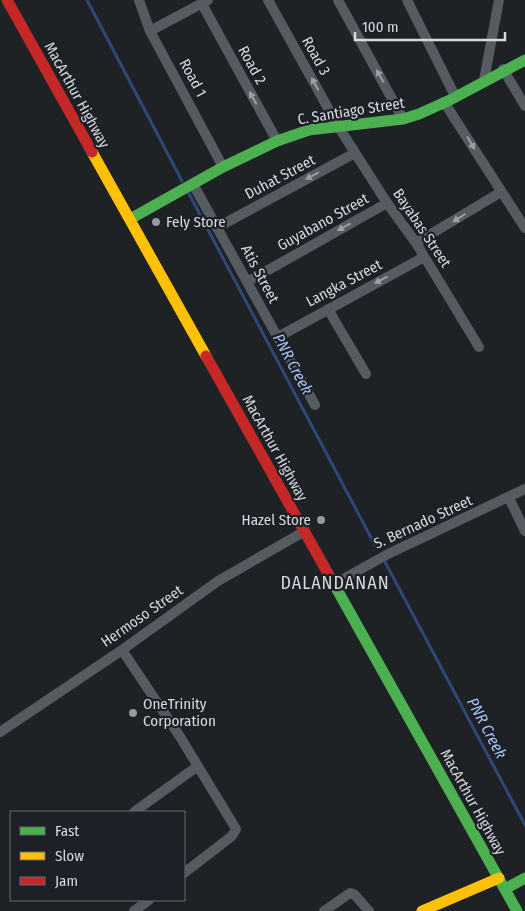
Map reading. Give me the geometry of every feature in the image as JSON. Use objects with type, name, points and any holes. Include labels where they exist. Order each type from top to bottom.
[{"type":"main road","name":"MacArthur Highway","points":[[7,0],[517,911]]},
{"type":"main road","name":"C. Santiago Street","points":[[130,219],[223,167],[277,141],[309,130],[403,119],[414,116],[444,102],[503,69],[525,60]]},
{"type":"main road","points":[[422,911],[498,878]]},
{"type":"main road","points":[[505,889],[525,878]]},
{"type":"street","name":"Road 3","points":[[268,0],[338,126]]},
{"type":"street","points":[[338,0],[403,119]]},
{"type":"street","points":[[407,0],[455,96]]},
{"type":"street","points":[[484,80],[499,0]]},
{"type":"street","name":"Road 1","points":[[139,2],[150,31],[223,167]]},
{"type":"street","points":[[150,31],[205,2]]},
{"type":"street","name":"Road 2","points":[[205,2],[277,141]]},
{"type":"street","points":[[503,69],[525,106]]},
{"type":"street","points":[[444,102],[525,228]]},
{"type":"street","name":"Bayabas Street","points":[[338,126],[387,203],[416,242],[479,347]]},
{"type":"street","name":"Duhat Street","points":[[218,227],[355,153]]},
{"type":"street","name":"Atis Street","points":[[193,184],[315,405]]},
{"type":"street","points":[[416,242],[501,192]]},
{"type":"street","name":"Guyabano Street","points":[[247,282],[387,203]]},
{"type":"street","name":"Langka Street","points":[[278,337],[424,257]]},
{"type":"street","points":[[328,309],[366,374]]},
{"type":"street","name":"S. Bernado Street","points":[[334,584],[388,554],[525,489]]},
{"type":"street","points":[[509,498],[525,531]]},
{"type":"street","name":"Hermoso Street","points":[[0,732],[122,650],[218,581],[305,531]]},
{"type":"street","points":[[122,650],[180,734],[236,829],[232,836],[185,872]]},
{"type":"street","points":[[135,811],[198,766]]},
{"type":"street","points":[[324,911],[350,892],[370,911]]},
{"type":"street","points":[[134,911],[148,901]]},
{"type":"waterway","name":"PNR Creek","points":[[87,0],[182,181]]},
{"type":"waterway","name":"PNR Creek","points":[[188,192],[376,547]]},
{"type":"waterway","name":"PNR Creek","points":[[385,562],[525,825]]},
{"type":"traffic: fast","points":[[130,219],[223,167],[277,141],[309,130],[403,119],[419,114],[450,100],[525,60]]},
{"type":"traffic: fast","points":[[330,577],[517,911]]},
{"type":"traffic: fast","points":[[505,889],[525,878]]},
{"type":"traffic: slow","points":[[92,152],[206,356]]},
{"type":"traffic: slow","points":[[422,911],[499,878]]},
{"type":"traffic: jam","points":[[7,0],[92,152]]},
{"type":"traffic: jam","points":[[206,356],[330,577]]},
{"type":"place","name":"Fely Store","points":[[156,222]]},
{"type":"place","name":"Hazel Store","points":[[321,520]]},
{"type":"place","name":"OneTrinity Corporation","points":[[133,713]]},
{"type":"district","name":"DALANDANAN","points":[[335,583]]}]
